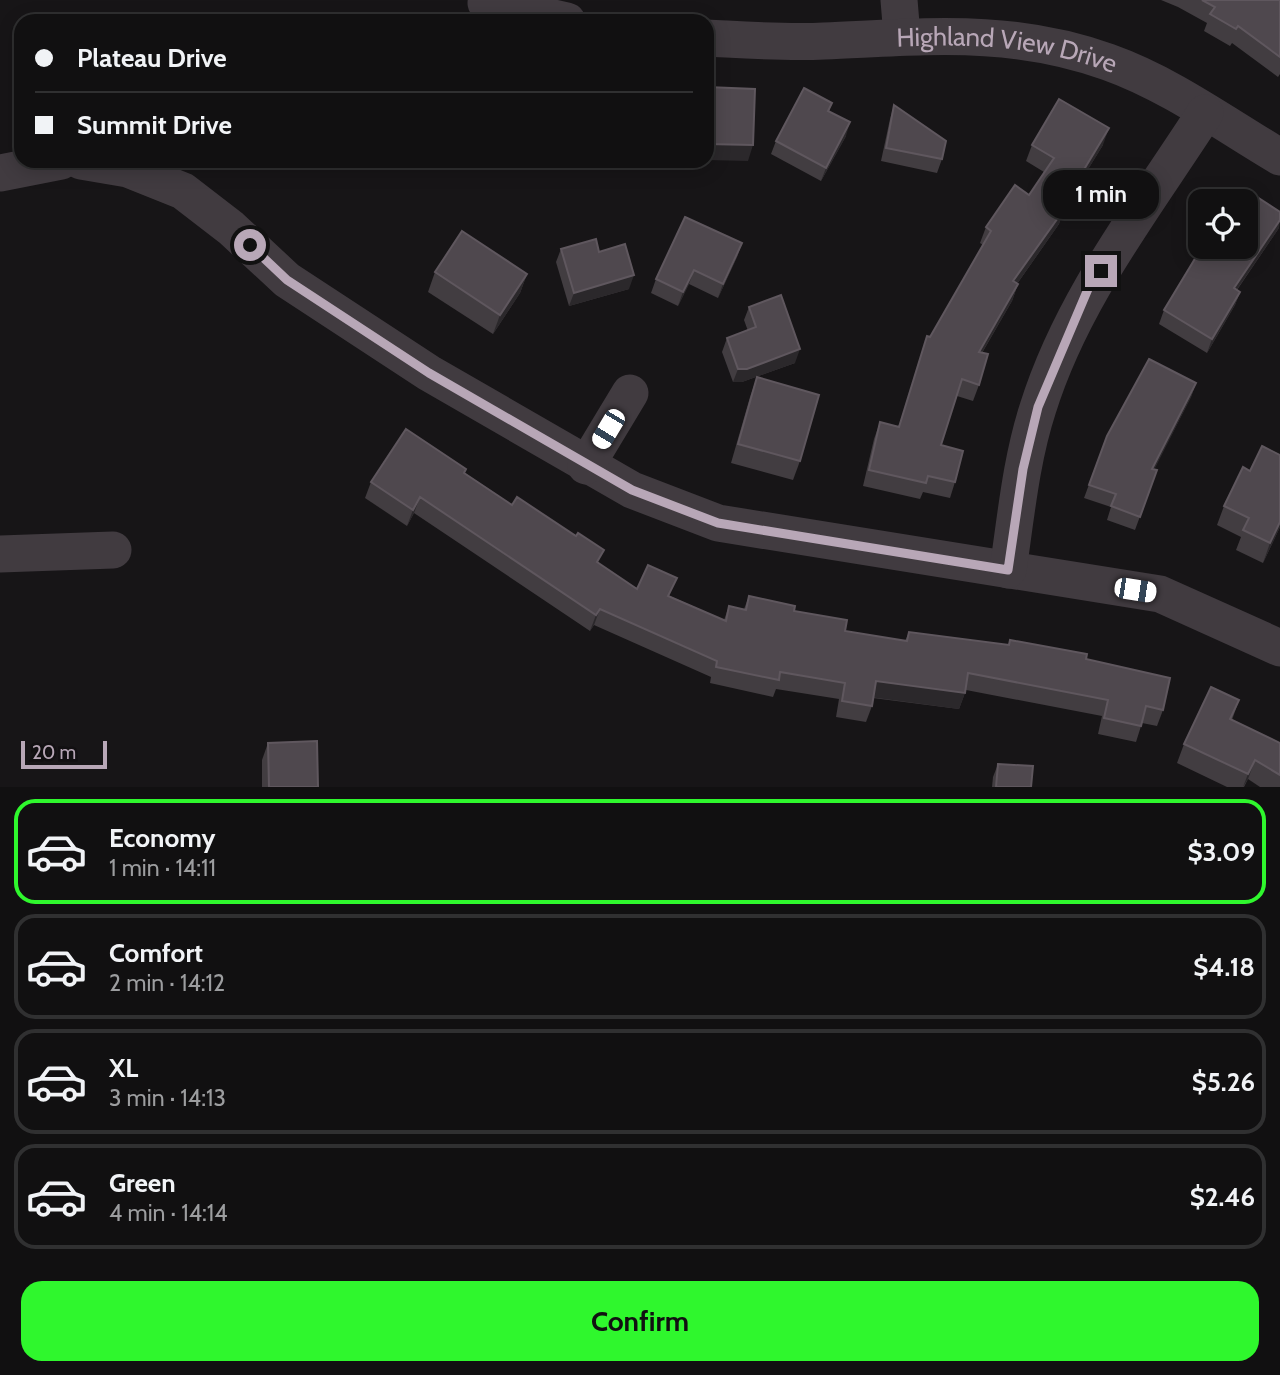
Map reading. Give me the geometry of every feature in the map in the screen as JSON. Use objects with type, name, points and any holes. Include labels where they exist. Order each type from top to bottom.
[{"type":"street","points":[[899,0],[902,36]]},
{"type":"street","points":[[486,3],[536,14]]},
{"type":"street","name":"Highland View Drive","points":[[714,38],[823,41],[902,36],[995,36],[1050,46],[1108,62],[1166,87],[1280,157]]},
{"type":"street","points":[[1008,570],[1023,469],[1038,407],[1083,301],[1205,113]]},
{"type":"street","points":[[0,173],[25,168]]},
{"type":"street","points":[[122,168],[183,191],[231,228],[287,280],[429,373],[586,466],[632,490],[718,523],[1160,594],[1280,648]]},
{"type":"street","points":[[586,466],[630,393]]},
{"type":"street","points":[[0,554],[113,550]]},
{"type":"building","points":[[1202,0],[1280,0],[1280,57],[1238,26],[1236,29],[1210,14],[1215,7]]},
{"type":"building","points":[[714,87],[755,89],[753,145],[714,144]]},
{"type":"building","points":[[804,88],[832,103],[828,111],[850,122],[826,168],[776,141]]},
{"type":"building","points":[[1059,99],[1109,128],[1062,206],[1065,208],[1013,281],[1018,284],[979,352],[988,354],[979,385],[962,379],[941,445],[963,451],[955,482],[928,476],[926,483],[869,470],[880,422],[899,427],[927,336],[930,337],[991,231],[986,227],[1015,185],[1029,195],[1054,158],[1032,145]]},
{"type":"building","points":[[894,105],[946,141],[942,159],[886,148]]},
{"type":"building","points":[[1258,198],[1280,212],[1280,220],[1258,253]]},
{"type":"building","points":[[685,217],[742,243],[723,284],[694,270],[683,292],[656,279]]},
{"type":"building","points":[[462,231],[527,274],[500,315],[435,272]]},
{"type":"building","points":[[596,239],[599,252],[625,244],[634,275],[574,293],[561,249]]},
{"type":"building","points":[[1195,259],[1254,259],[1234,288],[1240,292],[1212,339],[1164,310]]},
{"type":"building","points":[[781,295],[800,349],[747,369],[738,369],[727,338],[756,327],[749,307]]},
{"type":"building","points":[[1149,359],[1196,383],[1152,469],[1157,470],[1140,517],[1111,506],[1116,494],[1089,485],[1107,436]]},
{"type":"building","points":[[757,377],[819,395],[800,461],[738,444]]},
{"type":"building","points":[[406,429],[466,469],[464,473],[512,505],[517,497],[576,536],[578,533],[604,550],[597,562],[637,589],[648,565],[677,578],[668,596],[726,621],[729,606],[746,610],[749,596],[795,606],[794,611],[847,620],[845,631],[907,641],[909,632],[1009,645],[1010,640],[1087,654],[1086,659],[1170,678],[1163,710],[1146,706],[1141,726],[1104,718],[1108,700],[968,673],[965,693],[876,681],[872,706],[842,701],[845,683],[780,672],[779,680],[716,667],[717,661],[600,609],[596,615],[420,497],[413,510],[371,482]]},
{"type":"building","points":[[1262,446],[1280,455],[1280,522],[1270,543],[1243,530],[1249,518],[1224,506],[1243,467],[1250,471]]},
{"type":"building","points":[[1211,687],[1239,700],[1230,719],[1280,743],[1280,775],[1255,760],[1248,774],[1184,744]]},
{"type":"building","points":[[317,741],[318,787],[269,787],[268,743]]},
{"type":"building","points":[[998,764],[1033,766],[1031,787],[996,787]]},
{"type":"route","points":[[250,245],[287,280],[429,373],[586,466],[632,490],[718,523],[1008,570],[1023,469],[1038,407],[1088,289],[1101,271]]}]
